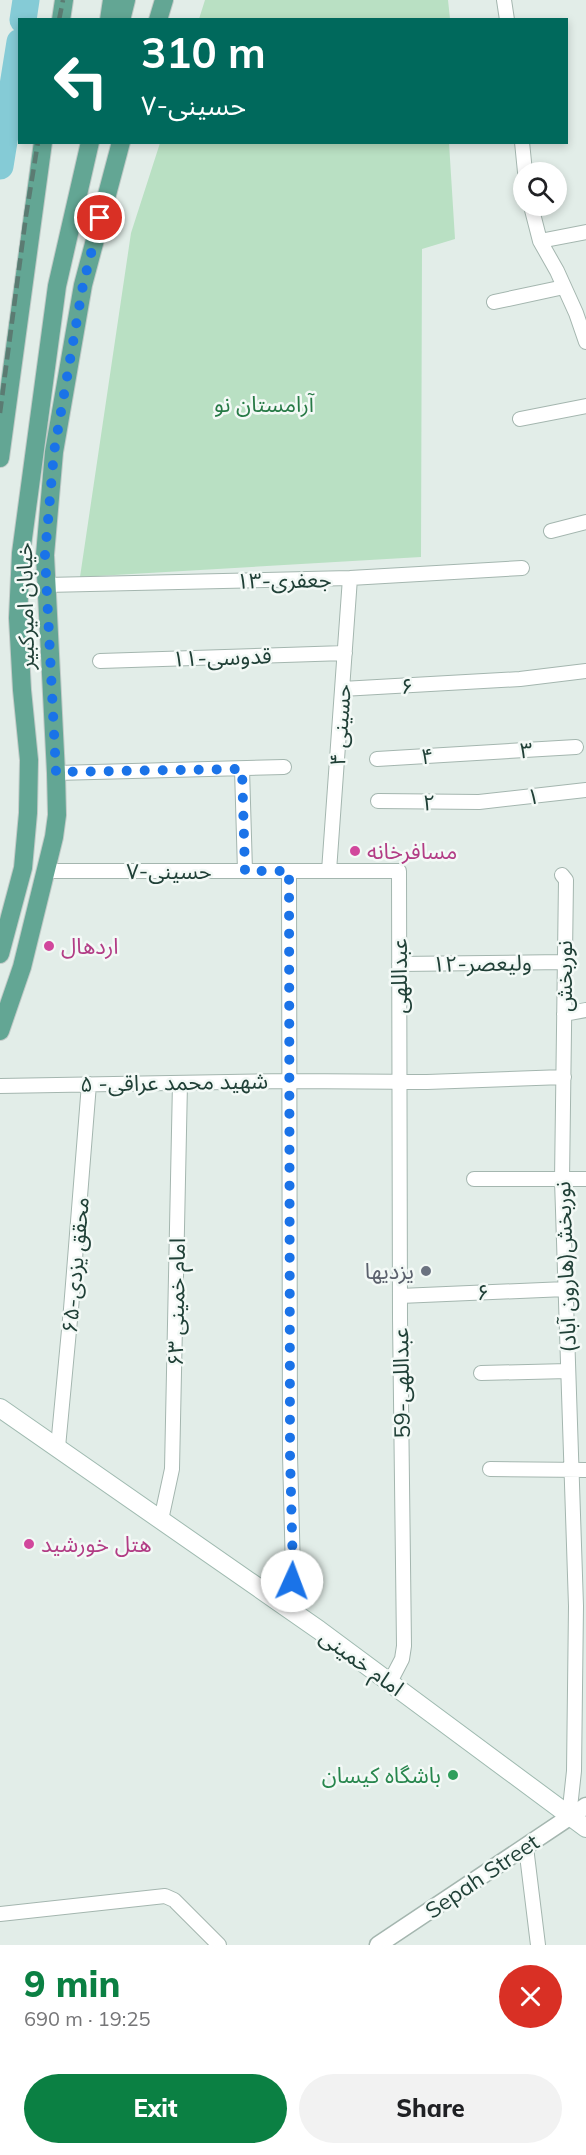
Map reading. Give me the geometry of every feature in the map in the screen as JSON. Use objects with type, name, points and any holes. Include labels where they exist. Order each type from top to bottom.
[{"type":"main road","points":[[61,18],[64,0]]},
{"type":"main road","points":[[109,18],[112,0]]},
{"type":"main road","points":[[122,18],[126,0]]},
{"type":"main road","points":[[159,18],[164,0]]},
{"type":"main road","points":[[0,458],[43,144]]},
{"type":"main road","name":"خیابان امیرکبیر","points":[[0,954],[22,868],[28,813],[29,760],[18,618],[21,553],[57,286],[90,144]]},
{"type":"main road","name":"خیابان امیرکبیر","points":[[0,1032],[22,967],[47,871],[57,815],[45,555],[56,441],[83,285],[120,144]]},
{"type":"main road","name":"امام خمینی","points":[[0,1408],[8,1420],[58,1447],[278,1602],[586,1828]]},
{"type":"street","points":[[504,0],[507,18]]},
{"type":"street","points":[[522,144],[524,162]]},
{"type":"street","points":[[534,216],[540,241],[576,313],[586,342]]},
{"type":"street","points":[[540,241],[586,232]]},
{"type":"street","points":[[494,302],[564,287]]},
{"type":"street","points":[[520,418],[586,406]]},
{"type":"street","points":[[551,531],[586,522]]},
{"type":"street","name":"جعفری-۱۳","points":[[46,585],[350,578],[522,568]]},
{"type":"street","name":"حسینی ۴","points":[[329,871],[350,578]]},
{"type":"street","name":"قدوسی-۱۱","points":[[100,661],[345,654]]},
{"type":"street","name":"۶","points":[[342,689],[520,679],[586,670]]},
{"type":"street","name":"۳","points":[[477,753],[576,747]]},
{"type":"street","name":"۴","points":[[377,759],[477,753]]},
{"type":"street","points":[[56,772],[284,768]]},
{"type":"street","points":[[242,769],[245,871]]},
{"type":"street","name":"۱","points":[[479,802],[586,789]]},
{"type":"street","name":"۲","points":[[378,801],[479,802]]},
{"type":"street","name":"حسینی-۷","points":[[47,871],[399,871]]},
{"type":"street","points":[[278,1602],[292,1581],[293,1572],[290,1455],[289,871]]},
{"type":"street","name":"عبداللهی","points":[[399,871],[400,1081]]},
{"type":"street","name":"نوربخش","points":[[562,875],[566,880],[564,1077]]},
{"type":"street","name":"ولیعصر-۱۲","points":[[399,964],[564,962]]},
{"type":"street","points":[[564,1014],[586,1010]]},
{"type":"street","name":"شهید محمد عراقی- ۵","points":[[0,1086],[564,1077]]},
{"type":"street","name":"نوربخش(هارون آباد)","points":[[564,1077],[562,1180],[576,1606],[574,1771],[569,1817]]},
{"type":"street","name":"عبداللهی-59","points":[[390,1682],[402,1659],[404,1646],[400,1081]]},
{"type":"street","name":"امام خمینی ۶۳","points":[[161,1520],[172,1469],[180,1083]]},
{"type":"street","name":"محقق یزدی-۶۵","points":[[58,1447],[89,1084]]},
{"type":"street","points":[[474,1179],[586,1179]]},
{"type":"street","name":"۶","points":[[400,1296],[566,1289]]},
{"type":"street","points":[[481,1373],[568,1371]]},
{"type":"street","points":[[490,1469],[586,1470]]},
{"type":"street","name":"Sepah Street","points":[[378,1945],[586,1806]]},
{"type":"street","points":[[526,1847],[538,1945]]},
{"type":"street","points":[[0,1914],[165,1896],[174,1900],[219,1945]]},
{"type":"green space","points":[[205,0],[448,0],[450,18],[199,18]]},
{"type":"green space","name":"آرامستان نو","points":[[160,144],[449,144],[455,239],[422,249],[421,557],[80,577],[131,233]]},
{"type":"waterway","points":[[23,18],[26,0]]},
{"type":"waterway","points":[[0,166],[18,54]]},
{"type":"railway","points":[[59,18],[63,0]]},
{"type":"railway","points":[[0,413],[38,144]]},
{"type":"place","name":"مسافرخانه","points":[[355,851]]},
{"type":"place","name":"اردهال","points":[[49,946]]},
{"type":"place","name":"یزدیها","points":[[426,1271]]},
{"type":"place","name":"هتل خورشید","points":[[29,1544]]},
{"type":"place","name":"باشگاه کیسان","points":[[453,1775]]},
{"type":"route","points":[[100,218],[83,285],[54,452],[45,555],[56,772],[242,769],[245,871],[289,871],[292,1581]]}]
